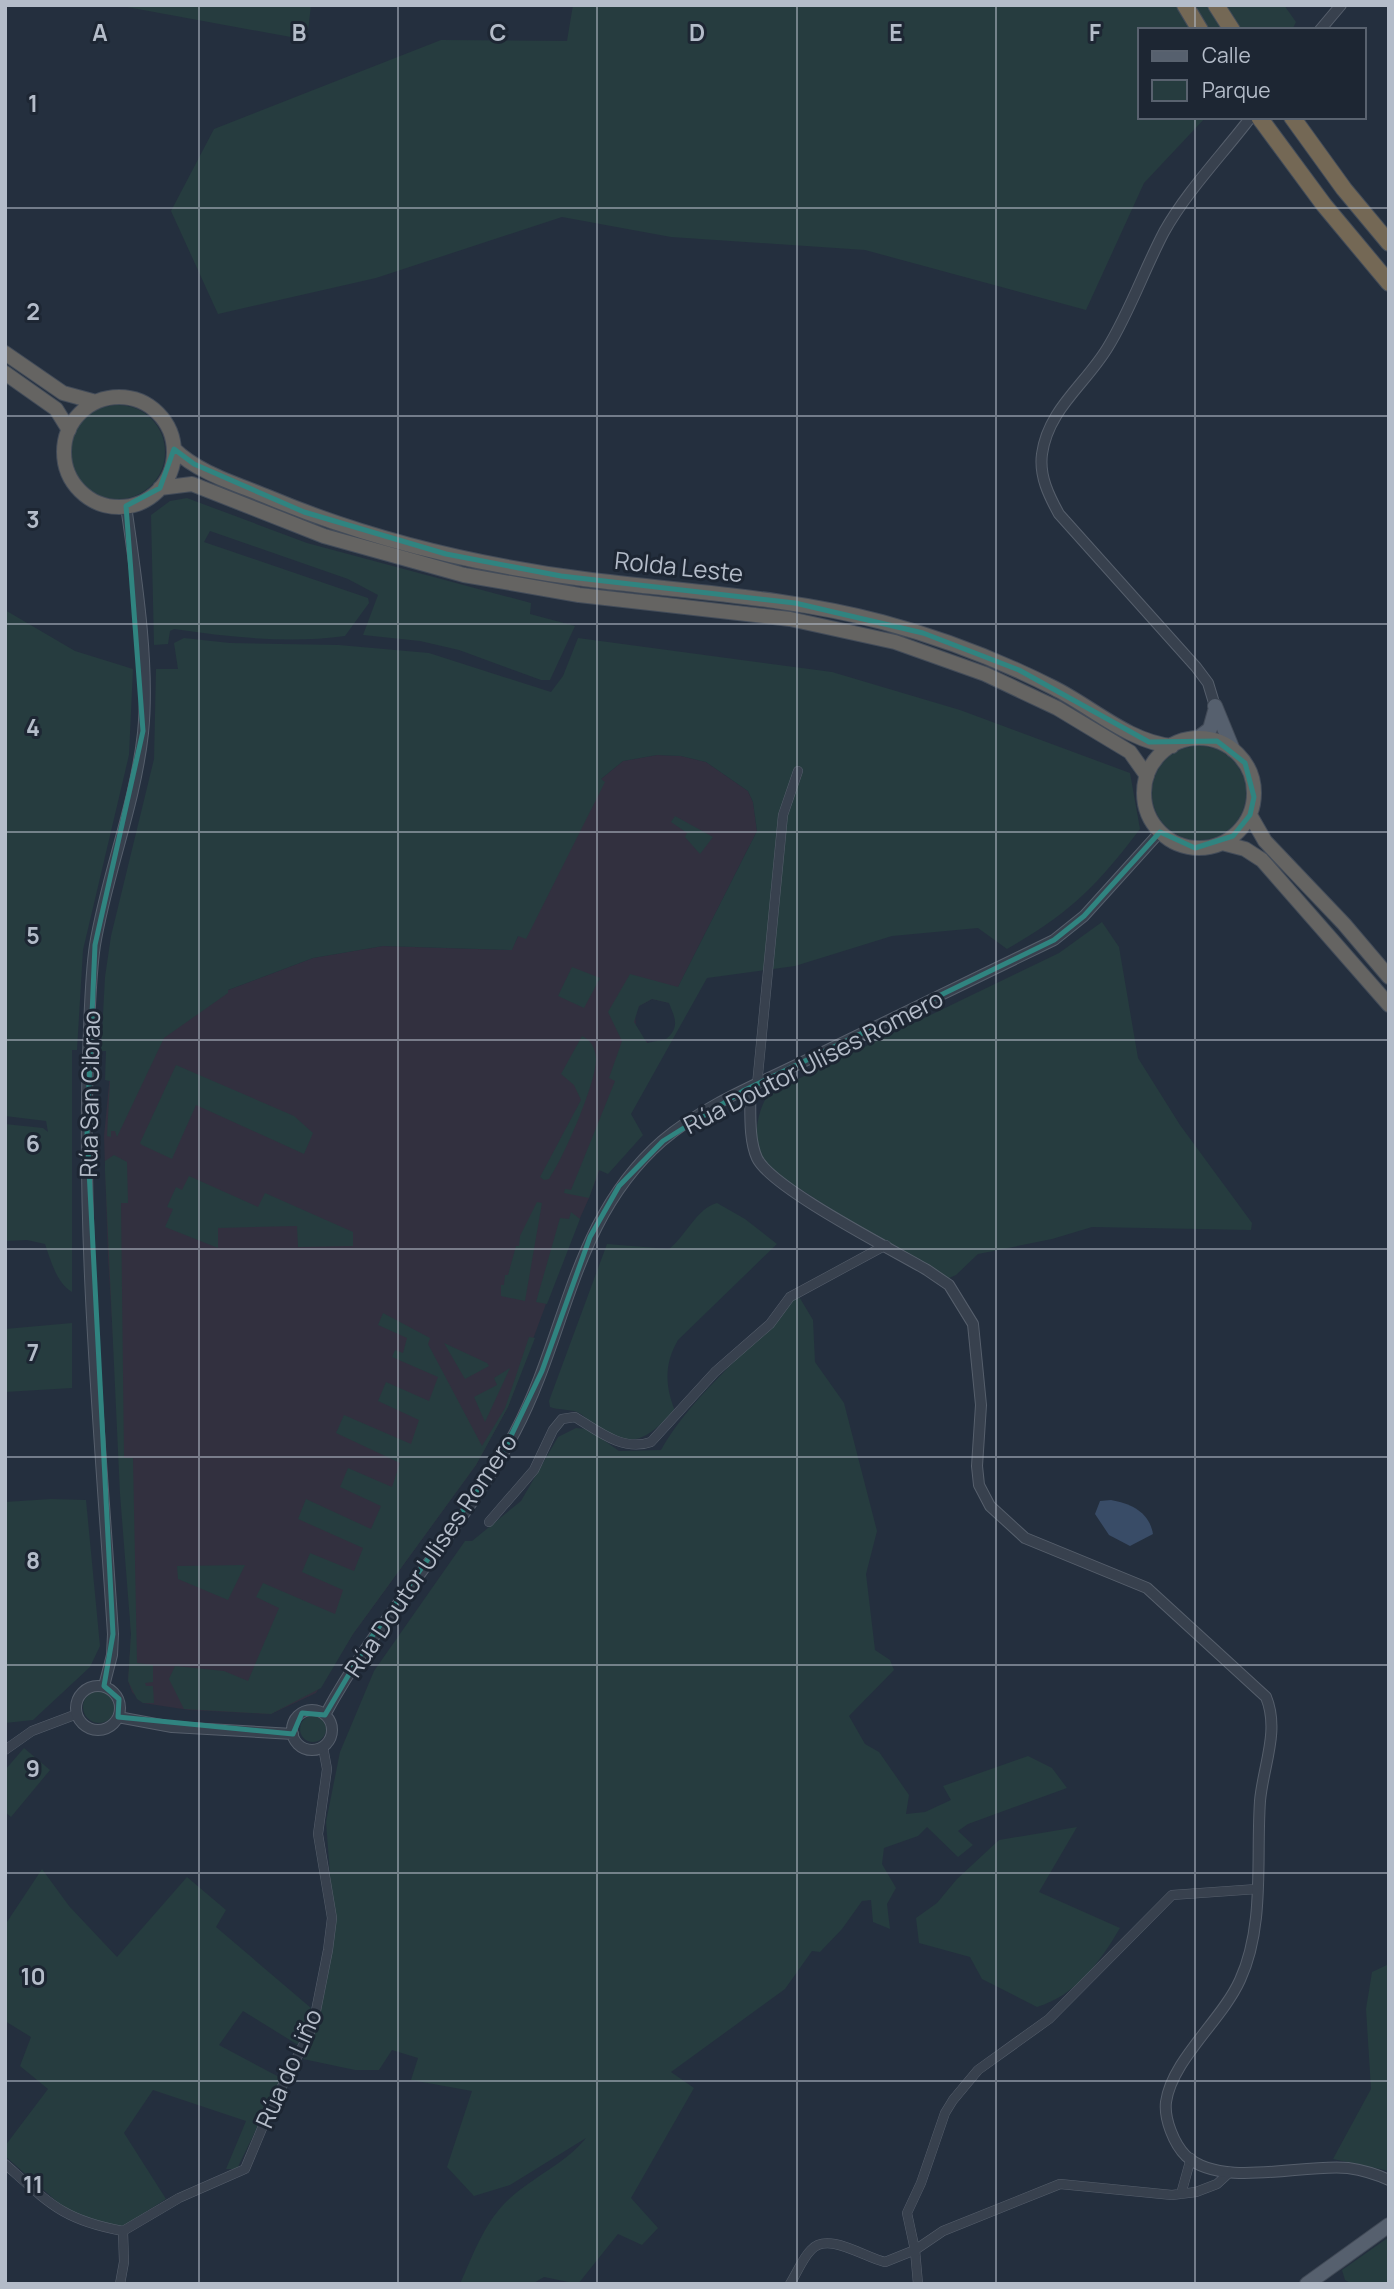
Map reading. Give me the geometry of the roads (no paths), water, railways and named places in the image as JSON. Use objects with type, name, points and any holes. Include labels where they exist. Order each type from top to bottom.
[{"type":"highway","points":[[1185,5],[1199,28]]},
{"type":"highway","points":[[1216,5],[1231,28]]},
{"type":"highway","points":[[1260,119],[1324,205],[1389,283]]},
{"type":"highway","points":[[1293,119],[1343,189],[1389,243]]},
{"type":"highway","points":[[5,353],[63,393],[96,402]]},
{"type":"highway","points":[[5,373],[56,409],[69,430]]},
{"type":"highway","points":[[126,506],[94,500],[76,485],[65,463],[64,446],[69,430],[85,409],[96,402],[126,397],[148,405],[164,421],[174,449],[168,476],[160,488]]},
{"type":"highway","name":"Rolda Leste","points":[[174,449],[194,464],[304,512],[446,554],[561,576],[794,603],[911,630],[996,660],[1082,703],[1142,740],[1172,746]]},
{"type":"highway","name":"Rolda Leste","points":[[126,506],[150,496],[160,488],[192,484],[308,531],[464,575],[599,598],[790,619],[852,630],[920,649],[1016,687],[1130,752],[1147,776]]},
{"type":"highway","points":[[1198,738],[1217,741],[1233,750],[1245,763],[1252,779],[1254,797],[1250,815],[1233,836],[1222,843],[1195,848],[1170,840],[1160,832],[1146,805],[1147,776],[1161,754],[1172,746],[1198,738]]},
{"type":"highway","points":[[1250,815],[1265,841],[1321,899],[1389,977]]},
{"type":"highway","points":[[1222,843],[1245,849],[1262,860],[1389,1005]]},
{"type":"main road","points":[[1198,738],[1210,729],[1215,720],[1215,706]]},
{"type":"main road","points":[[1215,706],[1233,750]]},
{"type":"main road","points":[[1307,2284],[1389,2225]]},
{"type":"street","points":[[1322,28],[1341,5]]},
{"type":"street","points":[[1215,706],[1208,683],[1196,667],[1059,514],[1045,489],[1041,455],[1048,427],[1064,401],[1108,347],[1164,232],[1249,119]]},
{"type":"street","name":"Rúa San Cibrao","points":[[104,1686],[112,1655],[113,1634],[88,1230],[87,1131],[89,1030],[95,945],[136,778],[143,731],[142,660],[126,506]]},
{"type":"street","points":[[798,771],[783,815],[753,1086],[756,1156],[764,1169],[787,1186],[949,1285],[973,1324],[982,1405],[977,1466],[979,1485],[990,1506],[1025,1538],[1147,1588],[1266,1697],[1272,1711],[1273,1729],[1260,1799],[1257,1889],[1250,1954],[1240,1981],[1221,2014],[1171,2084],[1168,2094],[1168,2123],[1186,2155],[1205,2166],[1230,2172],[1346,2168],[1389,2180]]},
{"type":"street","name":"Rúa Doutor Ulises Romero","points":[[325,1715],[368,1642],[481,1489],[516,1430],[542,1371],[581,1257],[620,1186],[635,1167],[682,1126],[753,1086],[1055,940],[1084,916],[1160,832]]},
{"type":"street","points":[[489,1522],[534,1470],[553,1430],[562,1419],[575,1416],[620,1443],[640,1446],[651,1442],[715,1372],[770,1324],[790,1297],[886,1245]]},
{"type":"street","points":[[104,1686],[119,1699],[118,1717],[112,1725],[97,1730],[88,1727],[77,1714],[76,1704],[81,1694],[90,1687],[104,1686]]},
{"type":"street","points":[[314,1710],[325,1715],[331,1724],[332,1734],[323,1747],[304,1748],[293,1734],[294,1722],[302,1713],[314,1710]]},
{"type":"street","points":[[5,1750],[32,1731],[77,1714]]},
{"type":"street","points":[[118,1717],[172,1727],[293,1734]]},
{"type":"street","name":"Rúa do Liño","points":[[123,2231],[179,2198],[245,2169],[268,2114],[313,2025],[332,1918],[318,1834],[327,1769],[323,1747]]},
{"type":"street","points":[[918,2284],[915,2250],[907,2213],[921,2183],[945,2113],[978,2070],[1049,2019],[1172,1895],[1257,1889]]},
{"type":"street","points":[[1181,2193],[1191,2158]]},
{"type":"street","points":[[5,2164],[62,2213],[86,2224],[123,2231],[124,2262],[120,2284]]},
{"type":"street","points":[[790,2284],[812,2248],[818,2245],[831,2243],[885,2262],[915,2250],[943,2231],[1068,2182],[1096,2190],[1181,2193],[1217,2183],[1230,2172]]},
{"type":"water","points":[[1111,1500],[1138,1510],[1148,1520],[1153,1534],[1130,1546],[1109,1535],[1095,1514],[1100,1501]]}]
